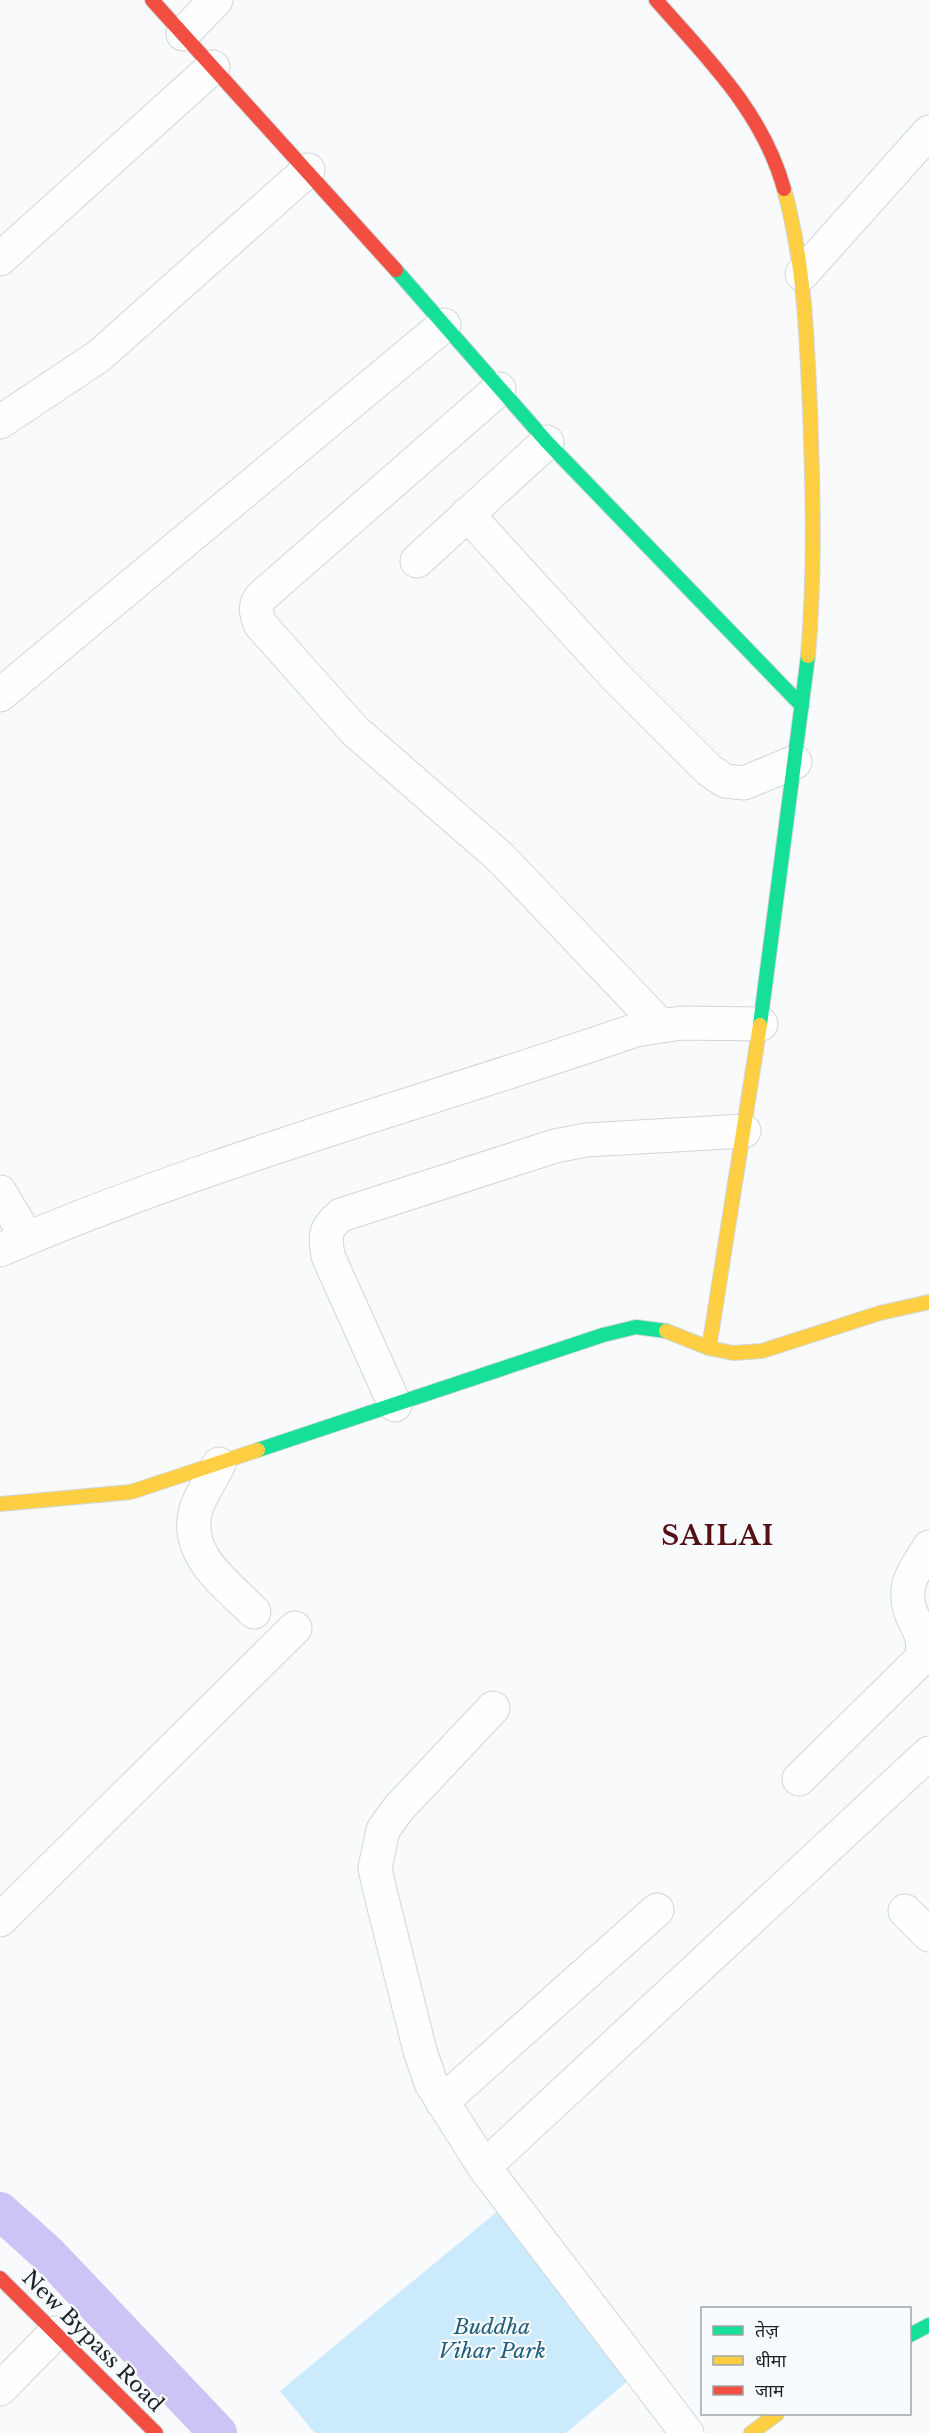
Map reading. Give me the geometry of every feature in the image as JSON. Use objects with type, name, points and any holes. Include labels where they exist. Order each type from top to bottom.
[{"type":"street","points":[[152,0],[308,170],[547,442],[802,706]]},
{"type":"street","points":[[183,34],[216,0]]},
{"type":"street","points":[[656,0],[748,109],[769,145],[784,185],[798,235],[806,302],[813,476],[811,611],[802,706],[761,1024],[709,1348]]},
{"type":"street","points":[[0,259],[213,67]]},
{"type":"street","points":[[802,274],[929,132]]},
{"type":"street","points":[[0,423],[99,356],[308,170]]},
{"type":"street","points":[[0,695],[444,325]]},
{"type":"street","points":[[499,389],[261,597],[257,603],[256,614],[260,624],[355,731],[500,857],[660,1025]]},
{"type":"street","points":[[417,561],[547,442]]},
{"type":"street","points":[[467,514],[637,699],[709,770],[725,781],[744,783],[795,762]]},
{"type":"street","points":[[0,1192],[13,1244],[110,1206],[253,1155],[636,1030],[660,1025],[761,1024]]},
{"type":"street","points":[[394,1405],[328,1256],[325,1239],[329,1225],[341,1215],[555,1146],[586,1140],[744,1131]]},
{"type":"street","points":[[0,1504],[131,1492],[603,1335],[636,1327],[663,1330],[709,1348],[733,1353],[762,1351],[880,1313],[929,1302]]},
{"type":"street","points":[[219,1464],[197,1507],[192,1524],[195,1541],[200,1556],[254,1612]]},
{"type":"street","points":[[799,1779],[921,1659],[929,1648],[929,1635],[909,1602],[908,1590],[911,1579],[929,1547]]},
{"type":"street","points":[[0,1920],[295,1628]]},
{"type":"street","points":[[493,1708],[398,1809],[383,1830],[376,1856],[375,1868],[380,1891],[420,2051],[431,2083],[442,2103],[484,2167],[687,2433]]},
{"type":"street","points":[[484,2167],[929,1753]]},
{"type":"street","points":[[442,2103],[657,1911]]},
{"type":"street","points":[[905,1911],[929,1935]]},
{"type":"street","name":"New Bypass Road","points":[[0,2278],[156,2433]]},
{"type":"street","points":[[911,2334],[929,2325]]},
{"type":"street","points":[[0,2389],[55,2333]]},
{"type":"green space","name":"Buddha Vihar Park","points":[[505,2205],[642,2369],[566,2433],[315,2433],[280,2391]]},
{"type":"waterway","points":[[0,2211],[49,2255],[218,2433]]},
{"type":"traffic: fast","points":[[396,270],[547,442],[802,706]]},
{"type":"traffic: fast","points":[[760,1025],[808,656]]},
{"type":"traffic: fast","points":[[258,1450],[603,1335],[636,1327],[666,1331]]},
{"type":"traffic: fast","points":[[911,2334],[929,2325]]},
{"type":"traffic: slow","points":[[784,189],[800,271],[807,354],[813,533],[808,656]]},
{"type":"traffic: slow","points":[[709,1348],[760,1025]]},
{"type":"traffic: slow","points":[[666,1331],[709,1348],[733,1353],[762,1351],[880,1313],[929,1302]]},
{"type":"traffic: slow","points":[[0,1504],[131,1492],[258,1450]]},
{"type":"traffic: slow","points":[[751,2433],[776,2415]]},
{"type":"traffic: jam","points":[[152,0],[396,270]]},
{"type":"traffic: jam","points":[[656,0],[713,65],[748,111],[775,161],[784,189]]},
{"type":"traffic: jam","points":[[0,2278],[156,2433]]},
{"type":"district","name":"SAILAI","points":[[718,1535]]}]
